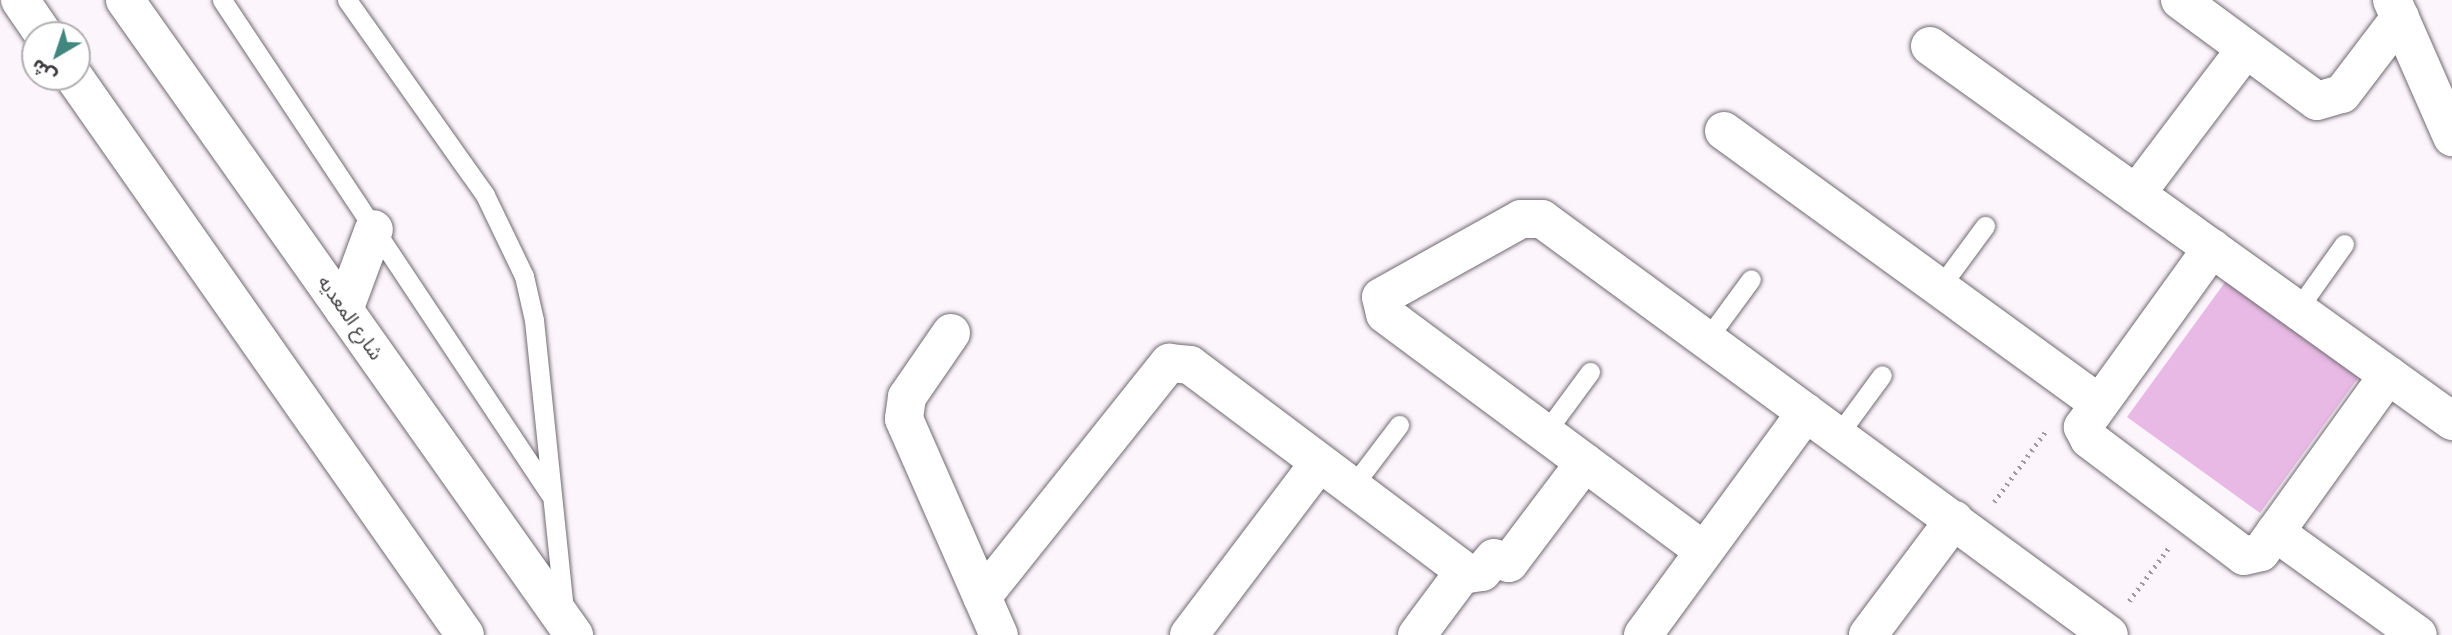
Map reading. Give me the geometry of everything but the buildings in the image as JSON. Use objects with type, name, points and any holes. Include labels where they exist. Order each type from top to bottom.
[{"type":"street","points":[[20,0],[34,21]]},
{"type":"street","name":"شارع المعديه","points":[[125,0],[570,628]]},
{"type":"street","points":[[2180,0],[2310,99],[2326,101],[2342,94],[2396,9]]},
{"type":"street","points":[[2396,9],[2452,137]]},
{"type":"street","points":[[1930,47],[2452,421]]},
{"type":"street","points":[[2136,194],[2245,50]]},
{"type":"street","points":[[84,91],[465,635]]},
{"type":"street","points":[[1724,131],[2088,395]]},
{"type":"street","points":[[1704,551],[1385,314],[1379,303],[1385,292],[1521,219],[1542,219],[2107,634]]},
{"type":"street","points":[[344,310],[374,229]]},
{"type":"street","points":[[2212,248],[2088,395],[2084,434],[2244,556],[2256,556],[2388,375]]},
{"type":"street","points":[[951,333],[907,397],[903,412],[999,635]]},
{"type":"street","points":[[982,597],[1168,363],[1190,365],[1464,572],[1478,574],[1494,558],[1509,563],[1585,462]]},
{"type":"street","points":[[1643,635],[1806,412]]},
{"type":"street","points":[[1193,633],[1319,463]]},
{"type":"street","points":[[1868,635],[1962,527]]},
{"type":"street","points":[[2275,532],[2418,635]]},
{"type":"street","points":[[1417,635],[1464,572]]},
{"type":"lane","points":[[222,0],[552,498]]},
{"type":"lane","points":[[347,0],[485,195],[507,234],[534,320],[552,498],[570,628]]},
{"type":"lane","points":[[1940,287],[1985,226]]},
{"type":"lane","points":[[2297,310],[2344,244]]},
{"type":"lane","points":[[1707,339],[1751,279]]},
{"type":"lane","points":[[1545,433],[1590,372]]},
{"type":"lane","points":[[1838,435],[1882,375]]},
{"type":"lane","points":[[1352,487],[1399,425]]},
{"type":"path","points":[[1962,527],[2088,395]]},
{"type":"path","points":[[2107,634],[2192,516]]},
{"type":"shaded area","points":[[2231,274],[2363,371],[2260,513],[2127,417]]}]
